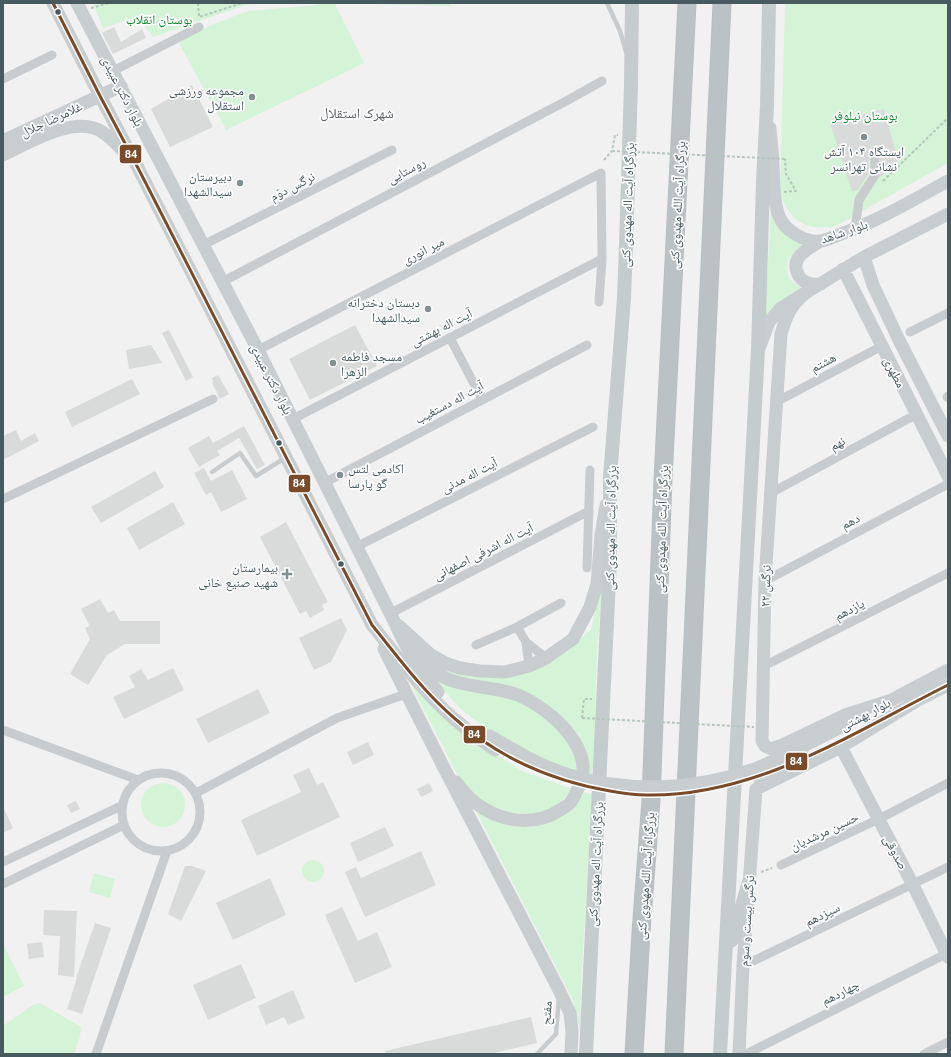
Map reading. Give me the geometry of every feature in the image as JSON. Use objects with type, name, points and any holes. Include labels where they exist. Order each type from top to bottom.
[{"type":"highway","name":"بزرگراه آیت الله مهدوی کنی","points":[[634,1054],[651,800],[663,479],[687,3]]},
{"type":"highway","points":[[674,1054],[722,3]]},
{"type":"main road","name":"بلوار دکتر عبیدی","points":[[53,3],[372,625],[416,680],[437,703],[470,732],[496,750],[522,764],[569,782],[593,788],[645,795],[678,794],[731,784],[780,762]]},
{"type":"main road","name":"بزرگراه آیت اله مهدوی کنی","points":[[586,1054],[610,560],[610,477],[625,275],[632,3]]},
{"type":"main road","points":[[720,1054],[758,350],[763,181],[767,106],[769,3]]},
{"type":"main road","name":"بلوار دکتر عبیدی","points":[[80,7],[258,350],[392,617],[403,642],[427,679],[443,698],[466,719],[523,756],[568,774],[614,784],[646,787],[678,786],[730,776],[780,762]]},
{"type":"main road","name":"غلامرضا جلال","points":[[3,141],[121,86]]},
{"type":"main road","name":"بلوار شاهد","points":[[767,106],[772,150],[774,192],[779,217],[786,228],[805,239],[820,241],[855,229],[948,181]]},
{"type":"main road","name":"غلامرضا جلال","points":[[3,155],[69,127],[88,126],[102,131],[137,166]]},
{"type":"main road","points":[[758,350],[769,322],[780,308],[864,257],[948,214]]},
{"type":"main road","points":[[820,241],[798,257],[796,269],[803,280],[808,283],[821,284]]},
{"type":"main road","name":"مطهری","points":[[864,257],[873,285],[948,436]]},
{"type":"main road","name":"مطهری","points":[[843,269],[948,476]]},
{"type":"main road","points":[[856,295],[873,285]]},
{"type":"main road","name":"نرگس ۲۲","points":[[803,295],[793,305],[786,318],[781,334],[764,581],[762,740],[765,746],[770,749],[780,746],[845,715],[892,700]]},
{"type":"main road","points":[[392,617],[431,655],[445,663],[460,668],[480,671],[505,672],[528,666],[546,658],[573,639],[590,607],[597,584],[601,535],[610,477]]},
{"type":"main road","points":[[372,625],[440,762],[570,1013],[572,1031],[571,1054]]},
{"type":"main road","points":[[403,642],[430,668],[450,680],[498,689],[518,695],[538,705],[558,720],[581,753],[581,782],[569,804],[551,816],[533,820],[511,820],[494,814],[477,804],[462,790],[440,762]]},
{"type":"main road","name":"بلوار بهشتی","points":[[780,762],[948,670]]},
{"type":"main road","name":"بلوار بهشتی","points":[[780,762],[851,735],[948,685]]},
{"type":"main road","points":[[841,747],[918,700]]},
{"type":"main road","name":"نرگس بیست و سوم","points":[[739,1054],[743,966],[756,789],[841,747]]},
{"type":"main road","name":"صدوقی","points":[[841,747],[913,885],[947,956]]},
{"type":"main road","points":[[725,961],[749,879]]},
{"type":"street","points":[[114,71],[199,27]]},
{"type":"street","points":[[3,79],[52,55]]},
{"type":"street","name":"روستایی","points":[[222,282],[563,103],[602,81]]},
{"type":"street","name":"نرگس دوّم","points":[[203,245],[392,150]]},
{"type":"street","points":[[855,229],[859,200],[875,175],[875,151]]},
{"type":"street","name":"میر انوری","points":[[258,350],[600,173],[602,259]]},
{"type":"street","points":[[599,302],[602,259]]},
{"type":"street","name":"آیت اله بهشتی","points":[[293,419],[602,259]]},
{"type":"street","points":[[910,332],[948,313]]},
{"type":"street","points":[[450,338],[482,399]]},
{"type":"street","name":"آیت اله دستغیب","points":[[324,483],[587,345]]},
{"type":"street","name":"هشتم","points":[[776,402],[882,346]]},
{"type":"street","points":[[3,499],[213,399]]},
{"type":"street","name":"نهم","points":[[769,494],[917,414]]},
{"type":"street","name":"آیت اله مدنی","points":[[356,547],[593,427]]},
{"type":"street","points":[[587,568],[590,470]]},
{"type":"street","name":"دهم","points":[[764,581],[948,484]]},
{"type":"street","name":"آیت اله اشرفی اصفهانی","points":[[392,617],[589,511]]},
{"type":"street","name":"یازدهم","points":[[762,668],[948,573]]},
{"type":"street","points":[[476,645],[517,627],[561,603]]},
{"type":"street","points":[[517,627],[526,642],[546,658]]},
{"type":"street","points":[[526,642],[528,666]]},
{"type":"street","points":[[196,793],[338,718],[406,694]]},
{"type":"street","points":[[3,730],[138,780]]},
{"type":"street","points":[[163,773],[176,776],[187,783],[196,793],[200,805],[200,818],[196,830],[189,840],[179,847],[167,851],[153,851],[141,846],[130,837],[124,825],[122,813],[123,800],[129,789],[138,780],[150,774],[163,773]]},
{"type":"street","name":"حسین مرشدیان","points":[[781,865],[879,820],[948,782]]},
{"type":"street","points":[[3,862],[123,805]]},
{"type":"street","points":[[3,884],[124,825]]},
{"type":"street","points":[[96,1054],[167,851]]},
{"type":"street","name":"سیزدهم","points":[[743,966],[948,867]]},
{"type":"street","name":"چهاردهم","points":[[746,1054],[947,956]]},
{"type":"street","points":[[924,1054],[948,1042]]},
{"type":"lane","points":[[607,3],[620,31],[631,67]]},
{"type":"lane","points":[[212,472],[240,453],[256,476],[286,458]]},
{"type":"lane","name":"مفتح","points":[[537,1054],[556,1034],[559,990]]},
{"type":"path","points":[[80,7],[109,3]]},
{"type":"path","points":[[198,3],[199,18],[242,3]]},
{"type":"path","points":[[880,183],[948,118]]},
{"type":"path","points":[[604,160],[612,151],[615,135]]},
{"type":"path","points":[[612,151],[785,159],[786,174],[796,191]]},
{"type":"path","points":[[584,699],[582,718],[754,727]]},
{"type":"path","points":[[749,879],[781,865]]},
{"type":"green space","name":"بوستان انقلاب","points":[[93,3],[266,3],[245,5],[153,37],[137,17],[103,28]]},
{"type":"green space","name":"مجموعه ورزشی استقلال","points":[[321,3],[335,4],[364,63],[226,130],[179,43],[214,24],[248,11],[317,5]]},
{"type":"green space","points":[[373,3],[449,3],[451,6],[375,4]]},
{"type":"green space","name":"بوستان نیلوفر","points":[[785,3],[948,3],[948,163],[834,227],[814,227],[800,222],[788,211],[780,193]]},
{"type":"green space","points":[[771,205],[806,244],[792,255],[788,261],[787,267],[787,273],[790,279],[804,289],[765,324]]},
{"type":"green space","points":[[602,572],[592,774],[587,774],[582,743],[578,734],[562,716],[549,706],[538,698],[525,692],[474,681],[443,672],[430,657],[446,669],[547,664],[570,649],[591,629],[597,605]]},
{"type":"green space","points":[[422,665],[527,705],[555,726],[573,749],[577,764],[576,771],[560,767],[489,731],[461,709]]},
{"type":"green space","points":[[404,670],[470,738],[522,771],[572,789],[564,799],[554,807],[536,813],[510,813],[501,811],[484,803],[469,790],[459,777]]},
{"type":"green space","points":[[159,783],[167,783],[179,789],[185,801],[185,809],[179,821],[167,827],[159,827],[147,821],[141,809],[141,801],[147,789]]},
{"type":"green space","points":[[584,792],[592,794],[581,983],[580,1030],[573,1000],[475,809],[506,824],[527,827],[549,822],[560,816],[576,803]]},
{"type":"green space","points":[[313,860],[321,863],[324,871],[321,879],[313,882],[305,879],[302,871],[305,863]]},
{"type":"green space","points":[[94,873],[115,879],[110,898],[89,892]]},
{"type":"green space","points":[[3,944],[24,986],[3,997]]},
{"type":"green space","points":[[40,1003],[81,1027],[80,1037],[74,1054],[3,1054],[3,1026],[33,1005]]},
{"type":"building","points":[[114,27],[121,42],[142,29],[146,38],[113,54],[102,33]]},
{"type":"building","points":[[192,85],[213,127],[170,147],[151,109]]},
{"type":"building","points":[[884,109],[898,160],[880,177],[880,148],[878,146],[872,146],[869,151],[869,173],[858,190],[852,191],[830,123]]},
{"type":"building","name":"مسجد فاطمه الزهرا","points":[[355,325],[377,366],[310,400],[289,359]]},
{"type":"building","points":[[169,330],[193,377],[186,381],[162,333]]},
{"type":"building","points":[[151,345],[162,363],[129,369],[126,350]]},
{"type":"building","points":[[218,375],[229,394],[220,399],[212,383],[212,378]]},
{"type":"building","points":[[132,379],[140,394],[72,427],[65,412]]},
{"type":"building","points":[[244,426],[265,465],[257,469],[239,438],[217,451],[220,455],[199,467],[188,448],[209,436],[213,443]]},
{"type":"building","points":[[16,430],[21,441],[35,433],[39,441],[3,460],[3,436]]},
{"type":"building","points":[[204,468],[211,481],[232,470],[247,499],[221,512],[211,492],[206,495],[194,473]]},
{"type":"building","points":[[155,471],[164,487],[101,523],[91,507]]},
{"type":"building","points":[[173,502],[185,524],[139,550],[127,528]]},
{"type":"building","points":[[286,522],[328,602],[322,605],[324,610],[310,618],[306,611],[300,614],[260,537]]},
{"type":"building","points":[[100,599],[108,613],[114,610],[120,621],[160,621],[160,644],[125,644],[107,655],[88,685],[70,674],[90,639],[85,628],[90,626],[81,609]]},
{"type":"building","points":[[341,618],[347,630],[331,662],[314,670],[299,638]]},
{"type":"building","points":[[173,668],[184,690],[124,719],[113,697],[135,687],[129,676],[141,669],[148,680]]},
{"type":"building","points":[[258,689],[270,713],[208,743],[196,719]]},
{"type":"building","points":[[368,742],[374,755],[353,765],[347,752]]},
{"type":"building","points":[[309,768],[317,785],[323,782],[340,817],[257,856],[241,820],[301,792],[293,775]]},
{"type":"building","points":[[429,783],[433,791],[421,797],[417,789]]},
{"type":"building","points":[[76,801],[80,809],[71,813],[67,805]]},
{"type":"building","points":[[3,807],[13,828],[3,833]]},
{"type":"building","points":[[385,827],[394,846],[358,862],[350,843]]},
{"type":"building","points":[[421,851],[436,885],[365,917],[345,872],[356,867],[361,878]]},
{"type":"building","points":[[185,866],[192,866],[206,871],[181,921],[168,914]]},
{"type":"building","points":[[270,878],[286,915],[233,940],[216,903]]},
{"type":"building","points":[[342,907],[358,941],[377,932],[392,967],[355,983],[325,915]]},
{"type":"building","points":[[44,910],[77,911],[74,977],[58,975],[60,936],[43,935]]},
{"type":"building","points":[[95,923],[111,928],[82,1014],[67,1009]]},
{"type":"building","points":[[42,942],[44,957],[29,959],[27,944]]},
{"type":"building","points":[[241,964],[256,998],[208,1020],[193,985]]},
{"type":"building","points":[[293,990],[305,1018],[288,1025],[284,1017],[266,1025],[258,1006]]},
{"type":"building","points":[[531,1017],[537,1043],[490,1054],[386,1054],[385,1051]]},
{"type":"transit line","name":"84","points":[[53,3],[372,625],[431,696],[470,731],[488,744],[526,765],[567,781],[588,787],[628,794],[680,794],[730,785],[778,769],[843,740],[948,685]]},
{"type":"place","name":"مجموعه ورزشی استقلال","points":[[252,97]]},
{"type":"place","name":"ایستگاه ۱۰۴ آتش ‌نشانی تهرانسر","points":[[864,137]]},
{"type":"place","name":"دبیرستان سیدالشهدا","points":[[240,183]]},
{"type":"place","name":"دبستان دخترانه سیدالشهدا","points":[[428,309]]},
{"type":"place","name":"مسجد فاطمه الزهرا","points":[[333,363]]},
{"type":"place","name":"اکادمی لتس گو پارسا","points":[[340,475]]},
{"type":"place","name":"بیمارستان شهید صنیع خانی","points":[[287,574]]},
{"type":"district","name":"شهرک استقلال","points":[[357,113]]}]
